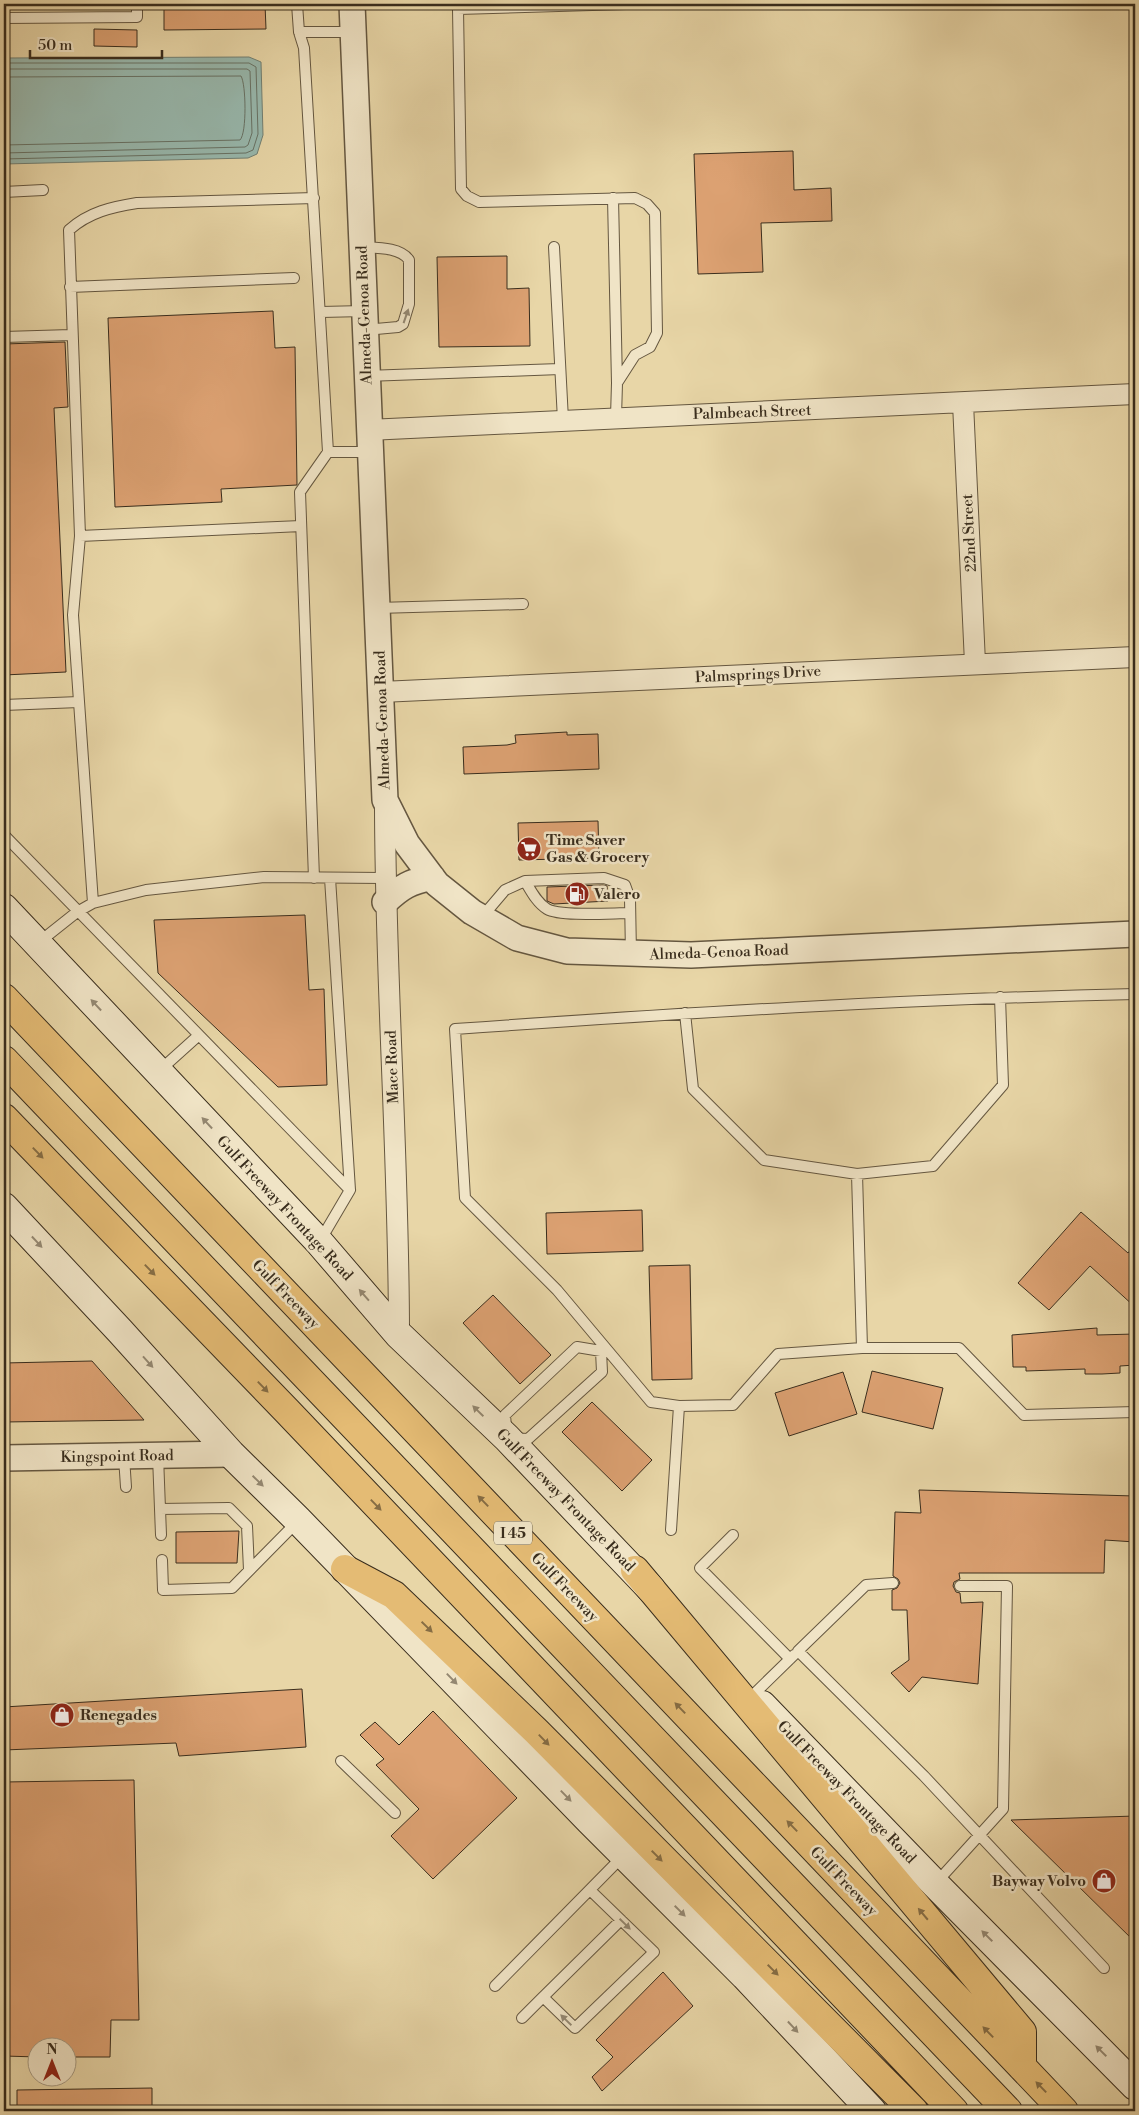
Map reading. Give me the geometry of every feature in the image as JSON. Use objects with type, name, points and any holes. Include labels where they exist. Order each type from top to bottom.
[{"type":"highway","name":"Gulf Freeway","points":[[4,998],[1064,2111]]},
{"type":"highway","name":"I 45","points":[[4,1060],[1008,2111]]},
{"type":"highway","points":[[4,1118],[954,2111]]},
{"type":"highway","points":[[345,1569],[394,1594],[536,1732],[914,2111]]},
{"type":"highway","points":[[635,1570],[1022,2032],[1022,2067]]},
{"type":"main road","name":"Gulf Freeway Frontage Road","points":[[4,908],[319,1242],[399,1335],[507,1438],[935,1884],[1133,2078]]},
{"type":"main road","points":[[4,1207],[231,1454],[298,1520],[624,1856],[745,1976],[872,2111]]},
{"type":"street","name":"Almeda-Genoa Road","points":[[352,4],[385,800],[407,844],[437,884],[481,918],[517,938],[567,951],[691,955],[1135,934]]},
{"type":"street","name":"Palmbeach Street","points":[[369,441],[563,420],[1135,394]]},
{"type":"street","name":"22nd Street","points":[[963,403],[975,663]]},
{"type":"street","name":"Palmsprings Drive","points":[[381,692],[1135,657]]},
{"type":"street","name":"Mace Road","points":[[385,800],[385,890],[399,1246],[399,1335]]},
{"type":"street","points":[[385,890],[432,877]]},
{"type":"street","name":"Kingspoint Road","points":[[4,1458],[231,1454]]},
{"type":"lane","points":[[4,18],[137,17],[137,4]]},
{"type":"lane","points":[[298,4],[299,32],[304,48],[328,452],[300,492],[314,878]]},
{"type":"lane","points":[[617,383],[635,355],[650,346],[658,333],[655,213],[647,204],[636,198],[479,202],[467,196],[461,189],[458,6],[626,4]]},
{"type":"lane","points":[[299,32],[353,32]]},
{"type":"lane","points":[[4,192],[43,190]]},
{"type":"lane","points":[[93,903],[73,615],[80,536],[71,335],[69,230],[92,214],[111,207],[137,203],[314,198]]},
{"type":"lane","points":[[613,198],[616,417]]},
{"type":"lane","points":[[321,312],[398,328],[403,324],[410,304],[409,260],[399,252],[361,247]]},
{"type":"lane","points":[[554,247],[563,420]]},
{"type":"lane","points":[[70,287],[294,278]]},
{"type":"lane","points":[[4,338],[71,335]]},
{"type":"lane","points":[[366,376],[560,369]]},
{"type":"lane","points":[[328,452],[369,441]]},
{"type":"lane","points":[[80,536],[301,526]]},
{"type":"lane","points":[[377,608],[524,604]]},
{"type":"lane","points":[[4,706],[79,702]]},
{"type":"lane","points":[[4,835],[350,1190]]},
{"type":"lane","points":[[38,943],[77,912],[93,903],[146,890],[264,877],[330,878],[385,890]]},
{"type":"lane","points":[[319,1242],[350,1190],[330,878]]},
{"type":"lane","points":[[481,918],[505,890],[525,881],[604,878],[625,885],[630,899],[631,954]]},
{"type":"lane","points":[[525,881],[538,901],[548,910],[567,913],[630,913]]},
{"type":"lane","points":[[1135,994],[1000,997],[685,1013],[455,1029],[464,1198],[556,1290],[603,1349],[651,1402],[679,1406],[733,1405],[778,1354],[862,1348],[958,1348],[1024,1415],[1135,1412]]},
{"type":"lane","points":[[685,1013],[693,1089],[764,1160],[857,1174],[933,1166],[1003,1085],[1000,997]]},
{"type":"lane","points":[[159,1072],[199,1035]]},
{"type":"lane","points":[[857,1174],[862,1348]]},
{"type":"lane","points":[[577,1347],[603,1349],[602,1372],[528,1439],[507,1438],[505,1415],[541,1380],[577,1347]]},
{"type":"lane","points":[[671,1530],[679,1406]]},
{"type":"lane","points":[[158,1456],[161,1535]]},
{"type":"lane","points":[[124,1457],[126,1488]]},
{"type":"lane","points":[[160,1510],[229,1508],[247,1526],[249,1570]]},
{"type":"lane","points":[[162,1560],[163,1590],[232,1588],[298,1520]]},
{"type":"lane","points":[[733,1535],[700,1568],[790,1659]]},
{"type":"lane","points":[[753,1695],[866,1585],[893,1583]]},
{"type":"lane","points":[[935,1884],[1003,1810],[1007,1586],[960,1586]]},
{"type":"lane","points":[[798,1651],[924,1776],[1104,1968]]},
{"type":"lane","points":[[341,1761],[395,1813]]},
{"type":"lane","points":[[495,1986],[624,1856]]},
{"type":"lane","points":[[543,1997],[575,2028],[654,1952],[590,1890]]},
{"type":"lane","points":[[522,2018],[621,1920]]},
{"type":"water","points":[[249,57],[261,62],[263,135],[257,154],[248,158],[4,164],[4,58]]},
{"type":"building","points":[[164,4],[265,4],[266,29],[164,30]]},
{"type":"building","points":[[94,29],[137,30],[137,47],[94,46]]},
{"type":"building","points":[[793,151],[794,190],[831,188],[832,221],[761,223],[763,272],[698,274],[694,154]]},
{"type":"building","points":[[507,256],[507,289],[529,288],[530,346],[439,347],[437,257]]},
{"type":"building","points":[[273,311],[275,348],[295,347],[297,485],[221,489],[222,502],[115,507],[108,318]]},
{"type":"building","points":[[65,342],[68,407],[54,408],[66,672],[4,675],[4,344]]},
{"type":"building","points":[[567,732],[567,735],[598,734],[599,769],[464,774],[463,747],[516,743],[515,735]]},
{"type":"building","points":[[598,821],[599,858],[519,860],[518,823]]},
{"type":"building","name":"Valero","points":[[607,886],[608,901],[554,904],[547,901],[547,887]]},
{"type":"building","points":[[305,915],[309,990],[324,989],[327,1085],[278,1087],[158,973],[154,920]]},
{"type":"building","points":[[642,1210],[643,1251],[547,1254],[546,1213]]},
{"type":"building","points":[[1081,1212],[1128,1253],[1135,1244],[1135,1307],[1090,1266],[1049,1310],[1018,1283]]},
{"type":"building","points":[[690,1265],[692,1379],[652,1380],[649,1266]]},
{"type":"building","points":[[493,1295],[551,1355],[520,1384],[463,1323]]},
{"type":"building","points":[[1097,1328],[1097,1335],[1135,1334],[1135,1365],[1120,1366],[1120,1373],[1102,1374],[1085,1374],[1085,1369],[1026,1371],[1026,1367],[1013,1367],[1012,1335]]},
{"type":"building","points":[[92,1361],[144,1420],[4,1422],[4,1363]]},
{"type":"building","points":[[872,1371],[943,1388],[933,1429],[862,1412]]},
{"type":"building","points":[[843,1372],[857,1414],[789,1436],[775,1393]]},
{"type":"building","points":[[592,1402],[652,1460],[622,1491],[562,1432]]},
{"type":"building","points":[[919,1490],[1135,1496],[1135,1542],[1105,1540],[1104,1573],[959,1573],[960,1579],[954,1582],[953,1586],[956,1592],[960,1593],[961,1603],[983,1602],[978,1684],[922,1677],[909,1692],[891,1673],[909,1660],[907,1610],[892,1610],[892,1590],[897,1588],[900,1583],[893,1576],[895,1512],[921,1513]]},
{"type":"building","points":[[239,1531],[237,1563],[176,1563],[176,1532]]},
{"type":"building","points":[[302,1689],[306,1747],[179,1756],[176,1743],[4,1750],[4,1707]]},
{"type":"building","points":[[433,1711],[517,1798],[433,1879],[391,1836],[419,1809],[376,1765],[384,1759],[360,1735],[375,1722],[399,1745]]},
{"type":"building","points":[[134,1780],[139,2020],[111,2020],[110,2057],[78,2057],[78,2038],[28,2038],[28,2057],[4,2056],[4,1782]]},
{"type":"building","name":"Bayway Volvo","points":[[1135,1816],[1135,1942],[1011,1820]]},
{"type":"building","points":[[663,1972],[693,2006],[602,2091],[592,2077],[613,2057],[596,2040]]},
{"type":"building","points":[[152,2088],[152,2111],[17,2111],[17,2090]]},
{"type":"place","name":"Time Saver Gas & Grocery","points":[[529,849]]},
{"type":"place","name":"Valero","points":[[577,894]]},
{"type":"place","name":"Renegades","points":[[62,1715]]},
{"type":"place","name":"Bayway Volvo","points":[[1104,1881]]}]
